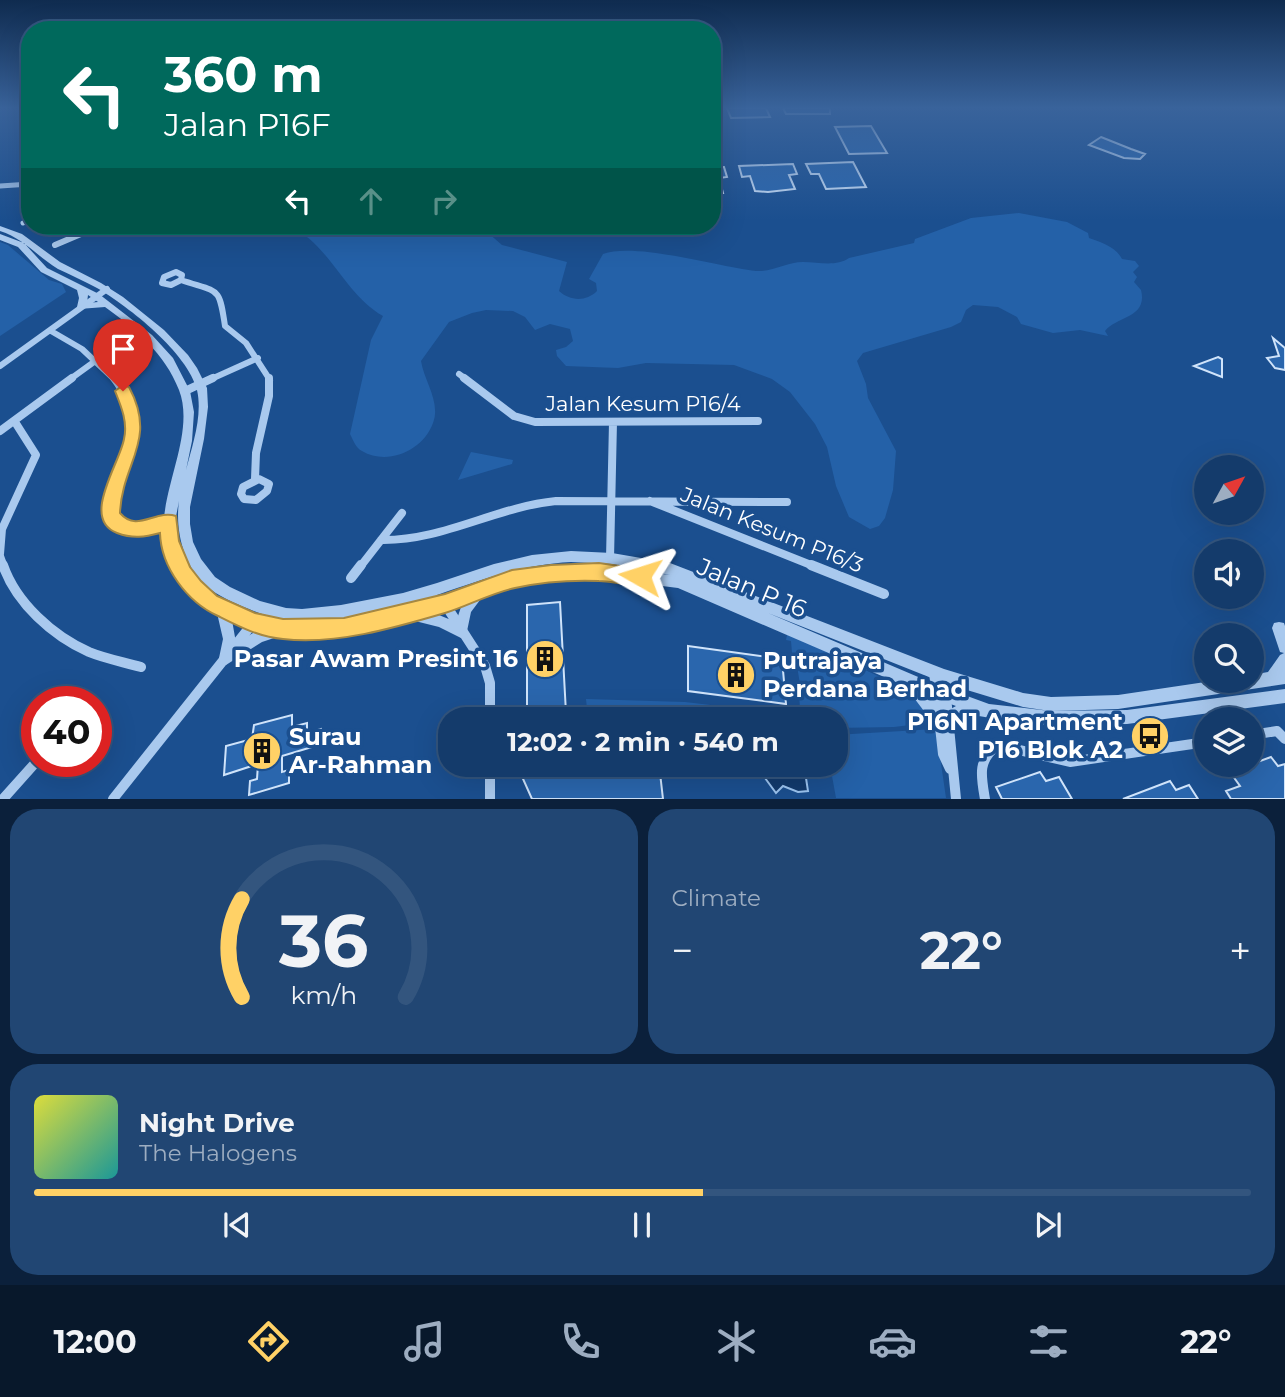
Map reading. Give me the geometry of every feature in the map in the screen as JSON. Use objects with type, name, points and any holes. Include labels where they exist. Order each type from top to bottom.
[{"type":"street","points":[[0,186],[21,185]]},
{"type":"street","name":"Jalan P 16","points":[[0,228],[30,240],[52,263],[162,334],[185,360],[201,384],[204,406],[200,438],[185,497],[183,533],[198,568],[209,580],[242,598],[287,614],[319,614],[371,605],[435,590],[511,564],[549,558],[628,560],[670,569],[993,693],[1051,704],[1118,702],[1278,678]]},
{"type":"street","points":[[55,245],[78,235]]},
{"type":"street","name":"Jalan P 16","points":[[0,237],[21,245],[44,270],[80,287],[101,293],[107,304],[149,337],[169,360],[186,391],[189,412],[186,441],[169,522],[170,541],[183,572],[210,603],[253,622],[283,629],[344,628],[445,604],[512,579],[599,572],[679,582],[982,709],[1054,719],[1127,717],[1285,696]]},
{"type":"street","points":[[181,280],[217,292],[221,297],[225,326],[246,343],[270,380],[255,479]]},
{"type":"street","points":[[80,287],[84,298],[82,307]]},
{"type":"street","points":[[0,366],[101,293]]},
{"type":"street","points":[[82,307],[107,304]]},
{"type":"street","points":[[51,331],[72,341],[98,359],[123,391],[132,413],[133,439],[111,497],[110,515],[120,526],[133,529],[147,529],[169,522]]},
{"type":"street","points":[[186,391],[258,358]]},
{"type":"street","points":[[0,431],[98,359]]},
{"type":"street","name":"Jalan Kesum P16/4","points":[[459,374],[514,416],[535,422],[758,421]]},
{"type":"street","points":[[15,422],[36,455],[2,529],[0,555],[3,578],[36,616],[81,648],[141,667]]},
{"type":"street","points":[[610,559],[613,422]]},
{"type":"street","name":"Jalan Kesum P16/3","points":[[646,500],[884,594]]},
{"type":"street","name":"Jalan Kesum P16/3","points":[[380,540],[402,542],[422,538],[502,512],[546,502],[787,502]]},
{"type":"street","points":[[351,578],[402,513]]},
{"type":"street","points":[[445,604],[456,592],[511,564]]},
{"type":"street","points":[[461,631],[465,610],[479,592]]},
{"type":"street","points":[[242,598],[252,612],[253,622]]},
{"type":"street","points":[[371,605],[431,600],[445,604],[485,666],[490,683],[490,707]]},
{"type":"street","points":[[223,609],[228,624],[227,656]]},
{"type":"street","points":[[406,613],[441,621],[461,631]]},
{"type":"street","points":[[113,799],[253,622],[287,614]]},
{"type":"street","points":[[1285,633],[1279,628],[1285,647]]},
{"type":"street","points":[[227,656],[258,637],[283,629]]},
{"type":"street","points":[[1278,678],[1285,660]]},
{"type":"street","points":[[939,674],[943,722],[956,799]]},
{"type":"street","points":[[906,679],[943,722]]},
{"type":"street","points":[[943,722],[965,710],[982,709]]},
{"type":"street","points":[[1264,733],[1277,731],[1285,739]]},
{"type":"street","points":[[985,799],[980,765],[986,752],[998,745],[1070,762],[1194,743]]},
{"type":"street","points":[[3,799],[23,777]]},
{"type":"street","points":[[490,777],[490,799]]},
{"type":"shaded area","points":[[1019,213],[1067,222],[1088,233],[1089,238],[1112,248],[1122,259],[1135,261],[1139,266],[1133,272],[1137,277],[1134,282],[1141,290],[1140,306],[1110,326],[1105,331],[1108,336],[1080,330],[1053,333],[1021,324],[1017,317],[998,307],[973,305],[966,310],[961,322],[951,327],[863,353],[857,361],[868,398],[896,451],[893,490],[885,518],[879,526],[870,529],[849,517],[836,486],[827,447],[815,424],[790,392],[772,379],[734,365],[646,363],[618,368],[566,366],[557,356],[556,350],[573,341],[570,329],[550,324],[535,330],[525,317],[513,311],[486,310],[449,322],[421,361],[435,407],[433,423],[428,433],[413,448],[393,456],[382,457],[362,451],[350,434],[371,340],[383,316],[369,307],[304,235],[490,235],[502,245],[567,262],[559,291],[578,299],[593,295],[597,291],[596,283],[589,279],[603,254],[618,251],[656,253],[762,271],[797,262],[844,261],[914,243],[915,239],[971,218]]},
{"type":"shaded area","points":[[0,242],[8,245],[49,280],[62,284],[66,292],[0,336]]},
{"type":"shaded area","points":[[471,452],[513,460],[512,464],[458,480]]},
{"type":"shaded area","points":[[791,634],[915,694],[934,722],[894,727],[848,728],[848,707],[800,707],[799,696],[802,696],[797,666],[793,665],[791,641],[786,640],[787,635]]},
{"type":"shaded area","points":[[586,699],[685,702],[728,707],[587,707]]},
{"type":"shaded area","points":[[936,729],[946,798],[836,798],[832,777],[848,777],[848,734]]},
{"type":"shaded area","points":[[806,777],[808,791],[798,792],[783,786],[776,793],[765,778]]},
{"type":"building","points":[[844,145],[882,145],[887,153],[849,154]]},
{"type":"building","points":[[1090,145],[1122,145],[1145,154],[1140,159],[1124,158]]},
{"type":"building","points":[[853,162],[866,187],[826,189],[819,174],[811,174],[806,164]]},
{"type":"building","points":[[793,164],[797,174],[789,175],[795,189],[768,192],[755,191],[750,176],[742,177],[739,166]]},
{"type":"building","points":[[721,167],[724,167],[727,177],[721,178]]},
{"type":"building","points":[[1273,338],[1285,348],[1285,370],[1275,368],[1267,358],[1279,356]]},
{"type":"building","points":[[1218,357],[1222,359],[1222,377],[1194,366]]},
{"type":"building","name":"Pasar Awam Presint 16","points":[[560,602],[566,707],[527,707],[527,605]]},
{"type":"building","name":"Putrajaya Perdana Berhad","points":[[688,646],[782,659],[786,704],[688,691]]},
{"type":"building","name":"Surau Ar-Rahman","points":[[292,715],[292,727],[307,723],[307,733],[321,729],[322,744],[282,756],[282,772],[289,770],[289,783],[249,795],[250,781],[257,779],[258,764],[224,775],[226,746],[252,739],[254,725]]},
{"type":"building","points":[[1271,757],[1278,766],[1285,764],[1285,799],[1231,799],[1226,791],[1240,786],[1234,777],[1264,777],[1264,760]]},
{"type":"building","points":[[1040,772],[1046,781],[1059,777],[1072,799],[1002,799],[996,787]]},
{"type":"building","points":[[522,777],[660,777],[663,799],[532,799]]},
{"type":"building","points":[[1170,781],[1176,790],[1189,785],[1198,799],[1123,799]]},
{"type":"place","name":"Pasar Awam Presint 16","points":[[545,659]]},
{"type":"place","name":"Putrajaya Perdana Berhad","points":[[736,675]]},
{"type":"place","name":"P16N1 Apartment P16 Blok A2","points":[[1150,736]]},
{"type":"place","name":"Surau Ar-Rahman","points":[[262,751]]},
{"type":"route","points":[[123,391],[132,413],[133,439],[111,497],[110,515],[120,526],[133,529],[147,529],[169,522],[170,541],[183,572],[194,587],[210,603],[253,622],[283,629],[344,628],[445,604],[512,579],[599,572],[640,576]]}]
